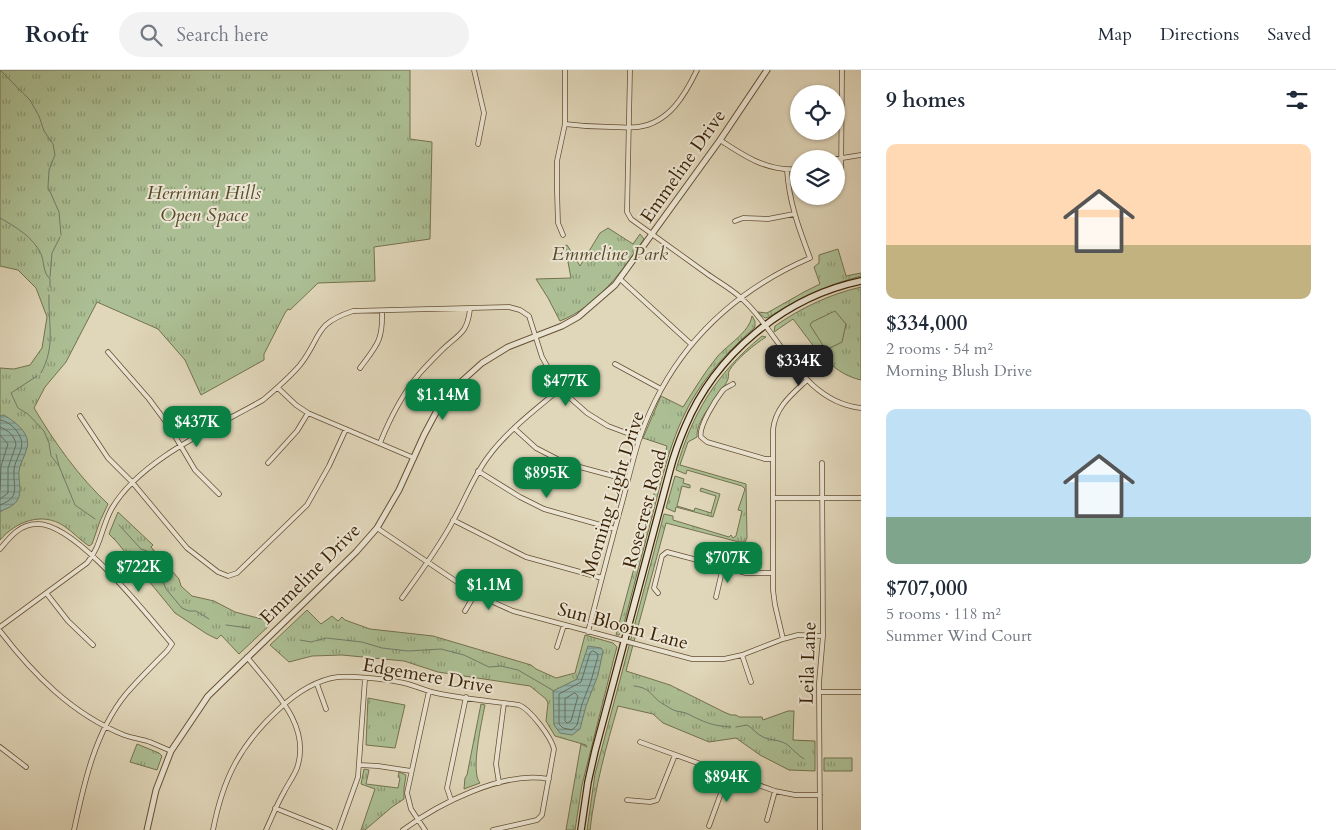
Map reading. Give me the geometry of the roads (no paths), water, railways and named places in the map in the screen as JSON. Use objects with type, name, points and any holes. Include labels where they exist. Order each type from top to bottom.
[{"type":"main road","name":"Rosecrest Road","points":[[581,830],[590,774],[670,470],[685,425],[708,385],[724,364],[741,346],[765,326],[805,301],[825,292],[861,281]]},
{"type":"street","points":[[474,70],[484,112],[478,144]]},
{"type":"street","points":[[563,236],[558,223],[557,162],[565,124],[565,70]]},
{"type":"street","points":[[630,70],[627,212],[631,219],[740,297],[765,326],[806,381],[836,402],[861,408]]},
{"type":"street","points":[[565,124],[628,127],[649,124],[669,112],[682,98],[697,70]]},
{"type":"street","name":"Emmeline Drive","points":[[147,830],[156,790],[171,752],[208,696],[356,552],[377,528],[399,490],[441,403],[482,363],[508,348],[562,326],[578,317],[596,303],[620,279],[720,140],[766,70]]},
{"type":"street","points":[[841,85],[842,70]]},
{"type":"street","points":[[720,140],[750,159],[770,167],[790,170]]},
{"type":"street","points":[[845,158],[861,155]]},
{"type":"street","name":"Morning Light Drive","points":[[588,632],[640,438],[661,390],[691,344],[709,324],[740,297],[770,277],[810,258],[794,214],[787,170]]},
{"type":"street","points":[[735,221],[743,218],[768,219],[794,214]]},
{"type":"street","points":[[620,279],[691,344]]},
{"type":"street","points":[[0,627],[87,563],[93,556],[112,507],[132,482],[152,464],[262,400],[278,388],[300,364],[321,329],[331,320],[353,311],[509,307],[520,310],[529,316],[542,357],[560,389],[587,413],[608,426],[640,438]]},
{"type":"street","points":[[380,443],[388,422],[419,374],[442,350],[462,334],[469,322],[470,309]]},
{"type":"street","points":[[360,368],[379,342],[383,326],[382,311]]},
{"type":"street","points":[[108,352],[149,399],[195,470],[219,494]]},
{"type":"street","points":[[615,364],[661,390]]},
{"type":"street","points":[[783,639],[774,602],[772,435],[775,417],[784,402],[806,381]]},
{"type":"street","points":[[734,384],[723,390],[701,428],[700,436],[707,442],[772,459]]},
{"type":"street","points":[[278,388],[296,405],[308,413],[414,458]]},
{"type":"street","points":[[402,598],[428,563],[454,520],[478,471],[499,443],[560,389]]},
{"type":"street","points":[[268,463],[297,431],[308,413]]},
{"type":"street","points":[[80,416],[108,458],[132,482],[188,548],[218,572],[228,576],[237,573],[307,504],[329,466],[346,429]]},
{"type":"street","points":[[514,428],[536,448],[565,463],[628,480]]},
{"type":"street","name":"Leila Lane","points":[[820,830],[819,692],[823,636],[822,463]]},
{"type":"street","points":[[478,471],[520,497],[544,508],[615,529]]},
{"type":"street","points":[[773,498],[861,498]]},
{"type":"street","points":[[454,520],[526,557],[602,578]]},
{"type":"street","points":[[0,549],[22,527],[36,524],[50,526],[65,533],[93,556],[172,644],[167,652],[127,693],[98,740],[74,830]]},
{"type":"street","name":"Sun Bloom Lane","points":[[377,528],[475,594],[513,611],[692,659],[724,659],[742,655],[783,639],[798,636],[823,636]]},
{"type":"street","points":[[658,593],[654,588],[662,556],[667,552],[746,573],[773,572]]},
{"type":"street","points":[[716,597],[723,567]]},
{"type":"street","points":[[47,594],[68,621],[94,645]]},
{"type":"street","points":[[465,611],[475,594]]},
{"type":"street","points":[[557,647],[564,625]]},
{"type":"street","points":[[0,631],[20,657],[44,683],[72,705],[106,726],[171,752]]},
{"type":"street","points":[[742,655],[751,682]]},
{"type":"street","points":[[247,657],[293,718],[298,733],[300,751],[297,768],[266,830]]},
{"type":"street","name":"Edgemere Drive","points":[[213,830],[220,798],[234,764],[264,722],[302,690],[338,677],[398,681],[429,691],[521,706],[527,709],[551,740],[554,747],[548,779]]},
{"type":"street","points":[[339,830],[358,779],[365,678]]},
{"type":"street","points":[[317,684],[326,708]]},
{"type":"street","points":[[425,830],[411,809],[407,796],[410,771],[429,691]]},
{"type":"street","points":[[819,692],[861,692]]},
{"type":"street","points":[[451,800],[448,788],[466,697]]},
{"type":"street","points":[[499,783],[496,764],[504,703]]},
{"type":"street","points":[[640,742],[775,791],[795,795],[820,795]]},
{"type":"street","points":[[0,747],[26,767]]},
{"type":"street","points":[[626,800],[650,802],[657,800],[675,755]]},
{"type":"street","points":[[360,765],[410,771]]},
{"type":"street","points":[[709,826],[728,774]]},
{"type":"street","points":[[403,830],[451,800],[499,783],[529,777],[548,779],[543,813],[540,818],[493,830]]},
{"type":"street","points":[[767,820],[775,791]]},
{"type":"street","points":[[276,808],[330,830]]},
{"type":"water","points":[[4,415],[21,428],[28,443],[19,471],[19,497],[12,505],[0,512],[0,416]]},
{"type":"water","points":[[588,646],[601,648],[603,651],[598,675],[586,706],[580,729],[572,735],[560,733],[554,725],[553,691],[577,679]]},
{"type":"waterway","points":[[0,70],[30,100],[39,116],[44,131],[53,144],[55,155],[49,170],[48,187],[59,212],[61,235]]},
{"type":"waterway","points":[[0,218],[23,233],[38,248],[46,273],[50,279],[50,287]]},
{"type":"waterway","points":[[50,277],[52,253],[60,237]]},
{"type":"waterway","points":[[41,373],[46,363],[50,344],[49,295]]},
{"type":"waterway","points":[[37,376],[11,393],[18,408],[28,414],[44,431],[49,443],[51,456],[59,466],[75,505],[95,519]]},
{"type":"waterway","points":[[56,454],[59,466]]},
{"type":"waterway","points":[[119,525],[141,549],[147,551],[156,564]]},
{"type":"waterway","points":[[158,569],[166,589],[182,608],[196,611],[209,619]]},
{"type":"waterway","points":[[226,625],[249,628]]},
{"type":"waterway","points":[[300,640],[311,642],[326,638],[362,642],[382,648],[408,651],[441,649],[464,655],[489,667],[501,666],[518,670],[554,691]]},
{"type":"waterway","points":[[634,686],[648,690],[659,701],[674,710],[686,713],[713,725],[731,727]]},
{"type":"waterway","points":[[736,727],[747,725],[763,737],[786,744],[804,759]]},
{"type":"park label","name":"Herriman Hills Open Space","points":[[204,204]]},
{"type":"park label","name":"Emmeline Park","points":[[610,254]]}]
